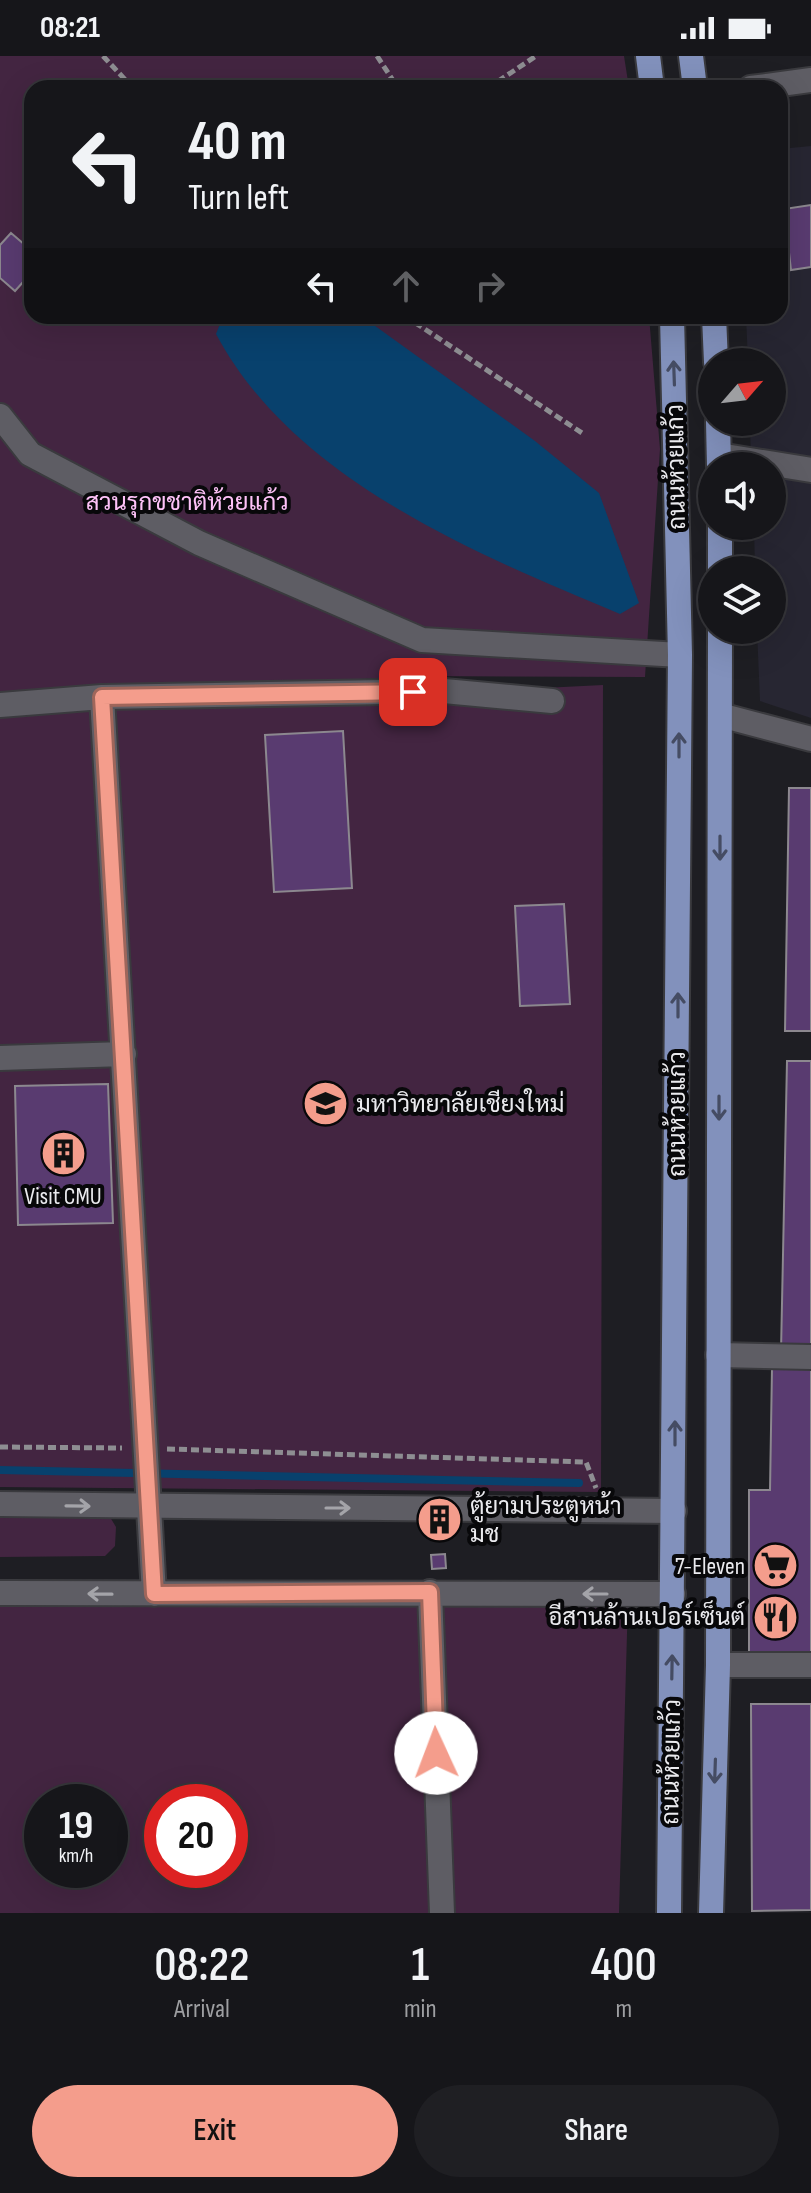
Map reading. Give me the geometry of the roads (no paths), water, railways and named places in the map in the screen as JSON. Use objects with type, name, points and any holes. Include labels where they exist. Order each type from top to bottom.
[{"type":"main road","points":[[648,56],[651,80]]},
{"type":"main road","points":[[691,56],[694,80]]},
{"type":"main road","name":"ถนนห้วยแก้ว","points":[[669,1913],[680,655],[672,324]]},
{"type":"main road","points":[[714,324],[715,348]]},
{"type":"main road","points":[[676,436],[719,445]]},
{"type":"main road","name":"ถนนห้วยแก้ว","points":[[711,1913],[718,1665],[720,644]]},
{"type":"main road","points":[[674,1511],[718,1511]]},
{"type":"main road","points":[[673,1594],[718,1595]]},
{"type":"street","points":[[810,56],[811,64]]},
{"type":"street","points":[[788,83],[811,80]]},
{"type":"street","points":[[0,416],[30,454],[199,543],[422,640],[680,655]]},
{"type":"street","points":[[719,445],[811,470]]},
{"type":"street","points":[[0,705],[102,697],[444,691],[552,701]]},
{"type":"street","points":[[102,697],[154,1594]]},
{"type":"street","points":[[720,715],[811,739]]},
{"type":"street","points":[[0,1058],[124,1054]]},
{"type":"street","points":[[718,1355],[811,1357]]},
{"type":"street","points":[[0,1504],[149,1475],[606,1511],[674,1511]]},
{"type":"street","points":[[430,1592],[442,1913]]},
{"type":"street","points":[[0,1593],[673,1594]]},
{"type":"street","points":[[718,1665],[811,1665]]},
{"type":"water","points":[[220,324],[372,324],[535,441],[599,493],[639,603],[620,614],[507,565],[393,506],[340,470],[291,430],[250,385],[216,334]]},
{"type":"waterway","points":[[0,1470],[579,1483]]},
{"type":"place","name":"มหาวิทยาลัยเชียงใหม่","points":[[325,1104]]},
{"type":"place","name":"Visit CMU","points":[[63,1154]]},
{"type":"place","name":"ตู้ยามประตูหน้า มช","points":[[439,1520]]},
{"type":"place","name":"7-Eleven","points":[[776,1566]]},
{"type":"place","name":"อีสานล้านเปอร์เซ็นต์","points":[[776,1617]]},
{"type":"park label","name":"สวนรุกขชาติห้วยแก้ว","points":[[187,502]]}]
